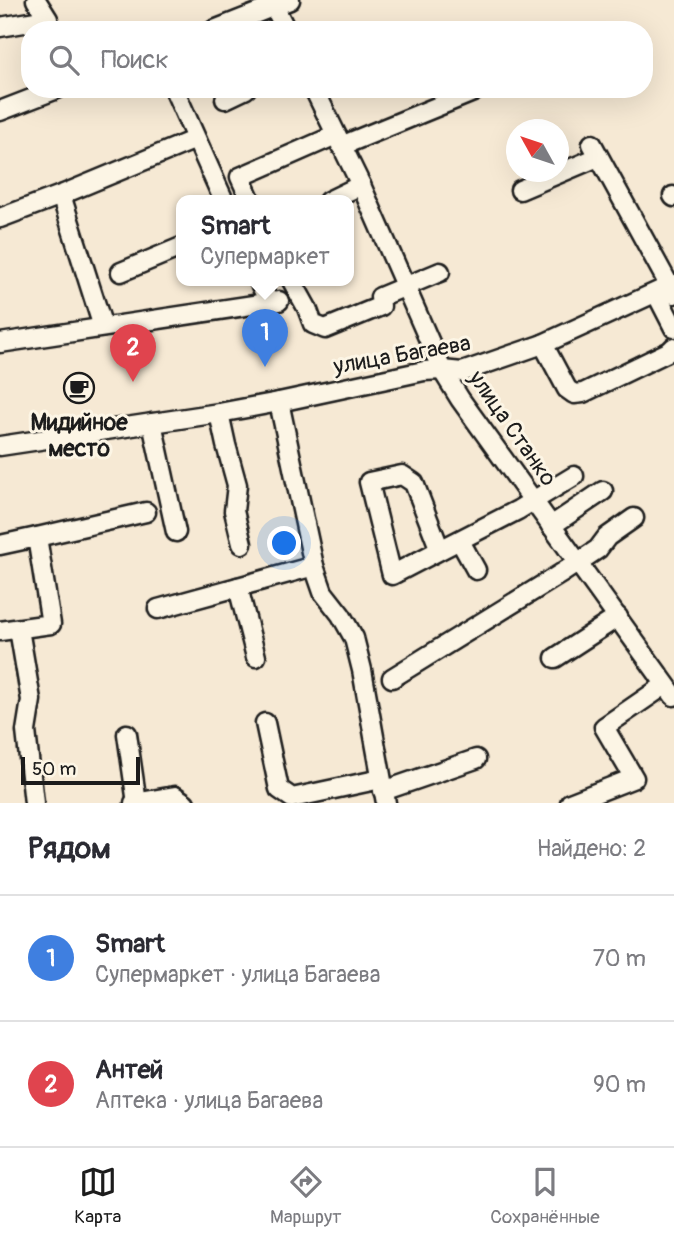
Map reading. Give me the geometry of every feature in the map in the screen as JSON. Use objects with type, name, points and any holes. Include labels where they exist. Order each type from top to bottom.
[{"type":"street","points":[[36,0],[47,21]]},
{"type":"street","points":[[235,21],[278,2],[283,21]]},
{"type":"street","points":[[0,27],[21,26]]},
{"type":"street","points":[[0,111],[34,98]]},
{"type":"street","points":[[178,98],[220,195]]},
{"type":"street","name":"улица Станко","points":[[318,98],[361,185],[442,370],[670,691]]},
{"type":"street","points":[[248,195],[240,177],[456,98]]},
{"type":"street","points":[[0,218],[196,139]]},
{"type":"street","points":[[520,190],[595,150],[668,289],[674,328]]},
{"type":"street","points":[[340,195],[361,185]]},
{"type":"street","points":[[61,195],[103,327]]},
{"type":"street","points":[[121,272],[176,249]]},
{"type":"street","points":[[295,286],[313,324],[325,329],[381,306],[380,297],[440,272]]},
{"type":"street","points":[[0,343],[274,302],[263,286]]},
{"type":"street","name":"улица Багаева","points":[[0,446],[219,413],[424,371],[462,372],[543,344],[668,289]]},
{"type":"street","points":[[543,344],[567,389],[574,394],[583,393],[674,347]]},
{"type":"street","points":[[279,402],[314,566],[323,592],[354,638],[383,791]]},
{"type":"street","points":[[219,413],[237,485],[234,510],[242,544]]},
{"type":"street","points":[[152,423],[176,532]]},
{"type":"street","points":[[440,550],[414,483],[402,475],[369,482],[392,575],[518,510],[574,476]]},
{"type":"street","points":[[551,526],[603,491]]},
{"type":"street","points":[[0,545],[146,512]]},
{"type":"street","points":[[392,678],[578,563],[598,549],[607,537],[634,518]]},
{"type":"street","points":[[0,631],[51,624],[37,537]]},
{"type":"street","points":[[460,541],[476,570]]},
{"type":"street","points":[[158,609],[314,566]]},
{"type":"street","points":[[238,587],[256,657]]},
{"type":"street","points":[[555,658],[618,617]]},
{"type":"street","points":[[19,629],[32,700],[26,732],[34,803]]},
{"type":"street","points":[[570,803],[634,778],[604,727],[670,691]]},
{"type":"street","points":[[265,723],[279,789],[292,798],[383,791],[476,759]]},
{"type":"street","points":[[127,734],[135,803],[175,796],[185,803]]},
{"type":"place","name":"Smart","points":[[265,367]]},
{"type":"place","name":"Антей","points":[[133,382]]},
{"type":"place","name":"Мидийное место","points":[[79,388]]}]
